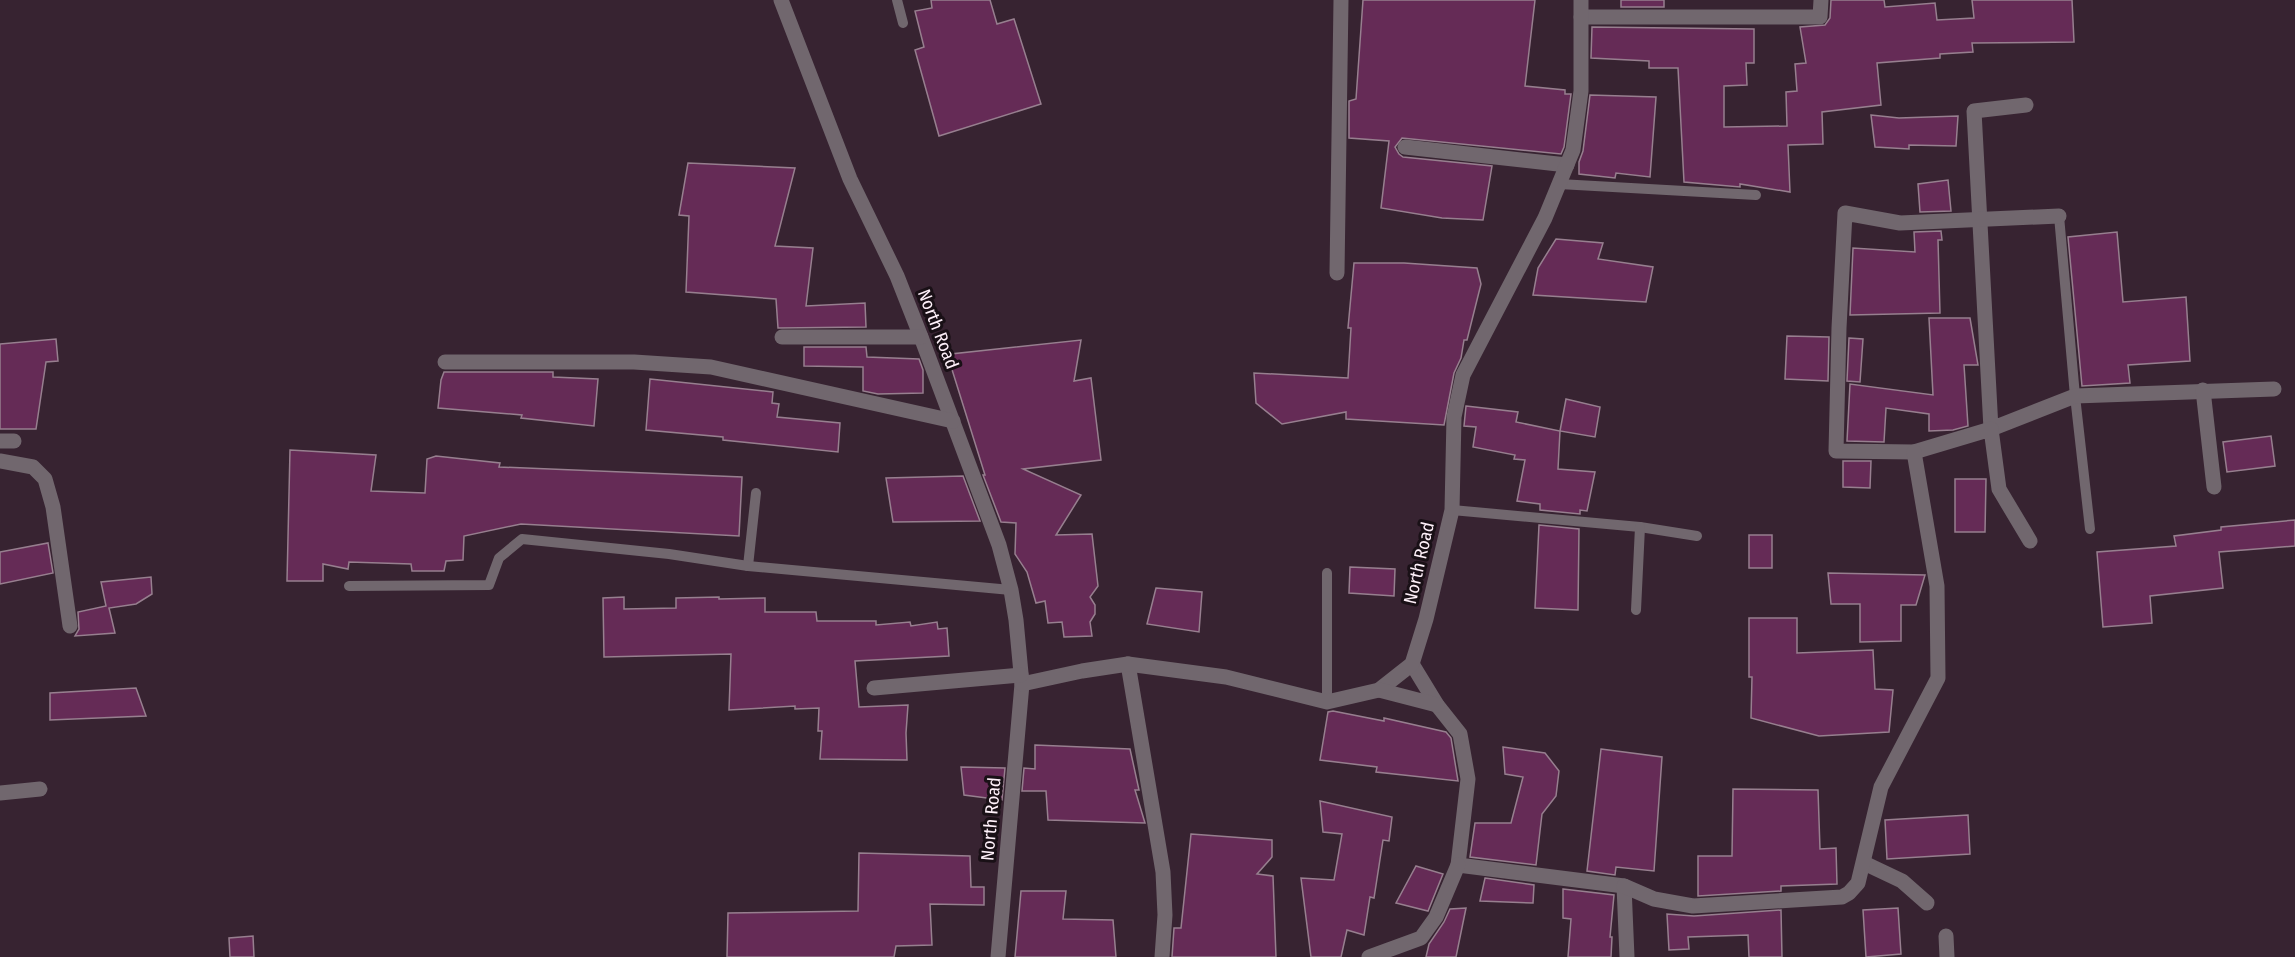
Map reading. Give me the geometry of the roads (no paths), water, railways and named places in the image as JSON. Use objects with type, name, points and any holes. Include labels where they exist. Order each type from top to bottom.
[{"type":"street","name":"North Road","points":[[782,0],[850,179],[897,276],[921,337],[999,545],[1011,590],[1022,679],[998,957]]},
{"type":"street","points":[[1337,273],[1341,0]]},
{"type":"street","name":"North Road","points":[[1412,664],[1426,619],[1452,510],[1454,417],[1463,375],[1545,218],[1573,150],[1581,91],[1581,0]]},
{"type":"street","points":[[1581,17],[1820,17],[1821,0]]},
{"type":"street","points":[[2026,105],[1974,111],[1991,429],[1999,489],[2030,541]]},
{"type":"street","points":[[1405,147],[1566,165]]},
{"type":"street","points":[[2058,216],[1900,223],[1845,213],[1836,451],[1914,452],[1991,429],[2075,396],[2274,389]]},
{"type":"street","points":[[782,337],[921,337]]},
{"type":"street","points":[[446,362],[634,362],[711,368],[953,421]]},
{"type":"street","points":[[2203,390],[2214,488]]},
{"type":"street","points":[[1458,865],[1624,886],[1654,899],[1694,906],[1842,897],[1849,893],[1858,883],[1881,787],[1938,678],[1937,586],[1914,452]]},
{"type":"street","points":[[0,460],[33,467],[45,479],[53,507],[70,626]]},
{"type":"street","points":[[1128,664],[1163,872],[1165,915],[1162,957]]},
{"type":"street","points":[[874,688],[1022,679],[1128,664],[1226,677],[1327,702],[1379,690],[1412,664],[1437,705],[1460,734],[1468,779],[1458,865],[1436,917],[1421,938],[1369,957]]},
{"type":"street","points":[[1379,690],[1437,705]]},
{"type":"street","points":[[0,793],[40,789]]},
{"type":"street","points":[[1864,863],[1902,881],[1927,903]]},
{"type":"street","points":[[1624,886],[1627,957]]},
{"type":"street","points":[[1946,936],[1947,957]]},
{"type":"lane","points":[[897,0],[903,23]]},
{"type":"lane","points":[[1559,184],[1756,195]]},
{"type":"lane","points":[[2058,216],[2090,530]]},
{"type":"lane","points":[[748,566],[756,493]]},
{"type":"lane","points":[[1452,510],[1640,527],[1696,536]]},
{"type":"lane","points":[[1636,610],[1640,527]]},
{"type":"lane","points":[[349,586],[489,585],[500,558],[522,540],[669,554],[748,566],[1011,590]]},
{"type":"lane","points":[[1327,573],[1327,702]]}]
